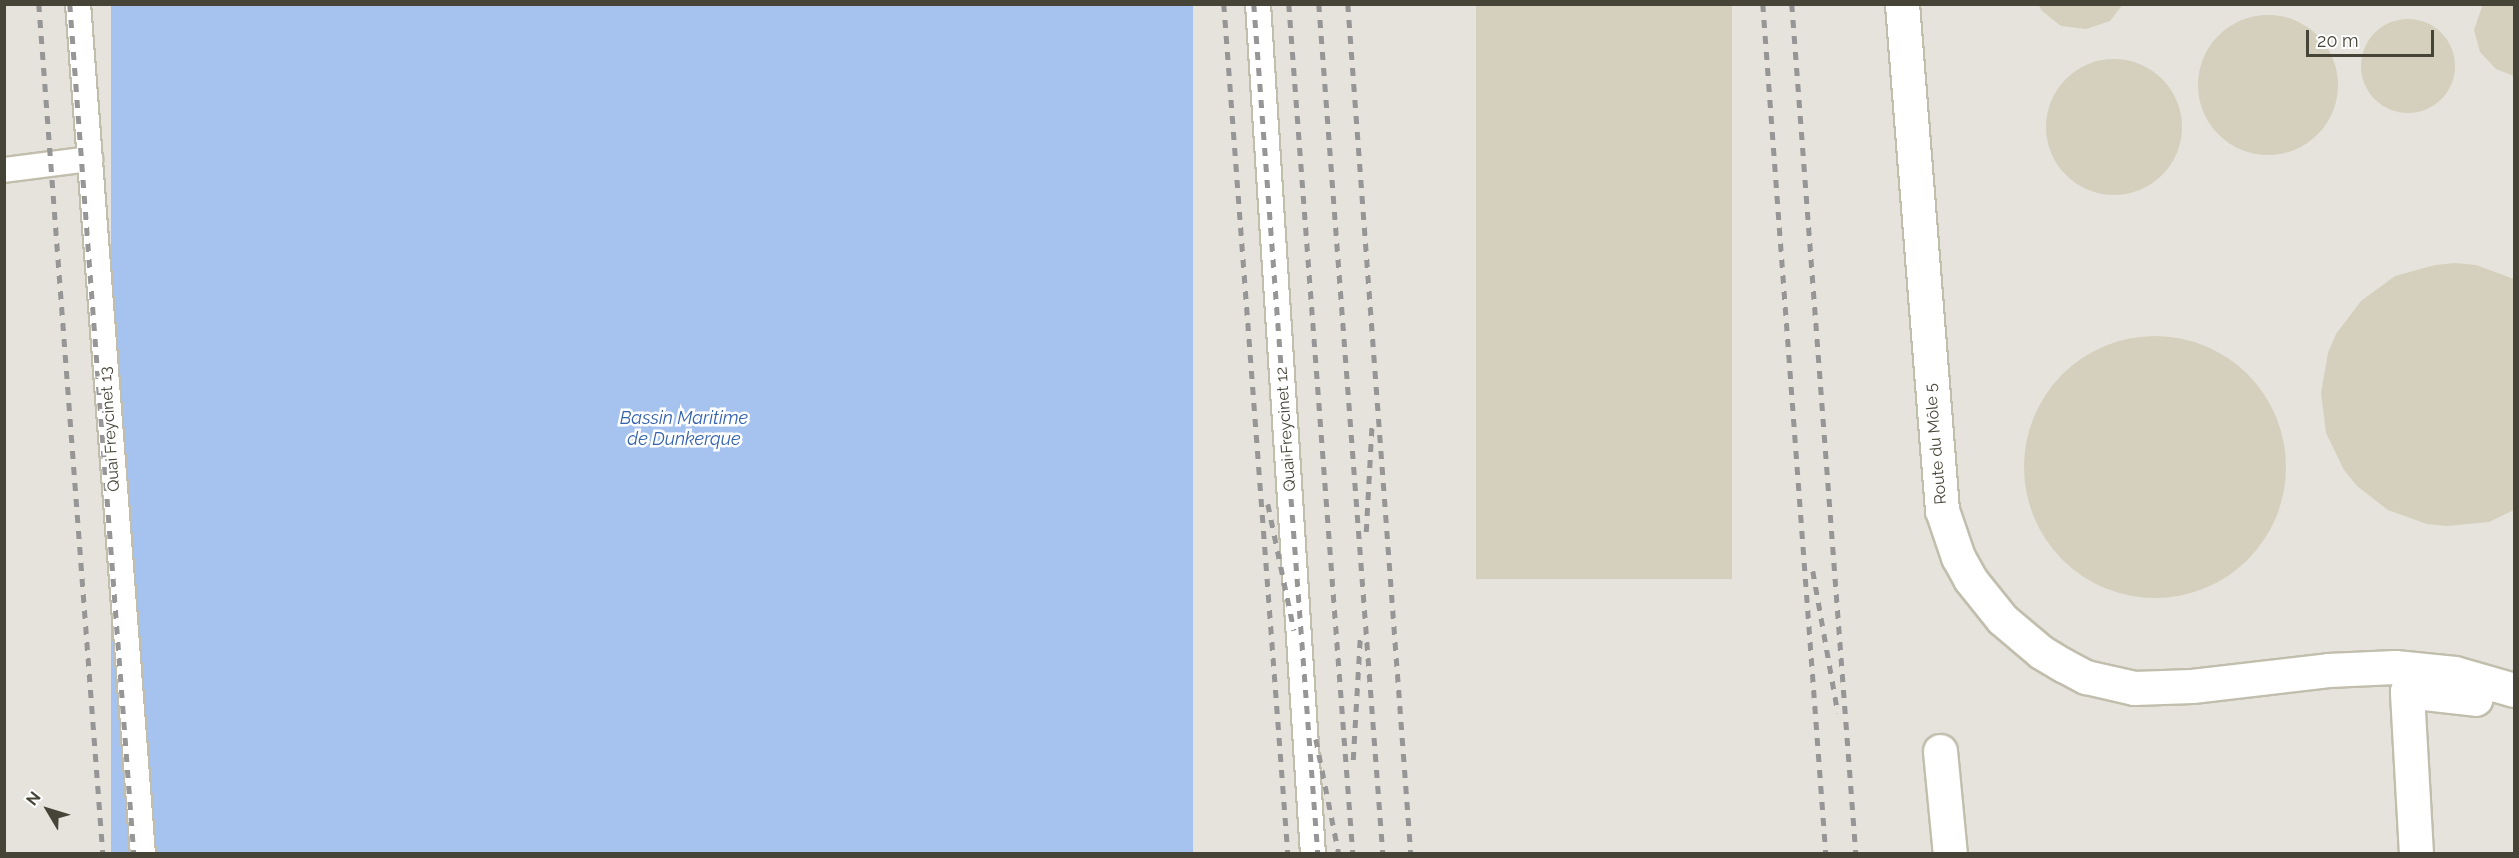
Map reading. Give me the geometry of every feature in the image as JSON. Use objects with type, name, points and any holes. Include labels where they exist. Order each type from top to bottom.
[{"type":"street","name":"Route du Môle 5","points":[[1902,4],[1942,510],[1958,557],[1970,579],[2002,619],[2041,652],[2063,665],[2086,677],[2133,688],[2192,686],[2328,670],[2395,667],[2454,673],[2514,690]]},
{"type":"street","points":[[2416,854],[2407,691],[2474,699],[2514,711]]},
{"type":"street","points":[[1940,751],[1950,854]]},
{"type":"lane","name":"Quai Freycinet 13","points":[[78,4],[143,854]]},
{"type":"lane","name":"Quai Freycinet 12","points":[[1257,4],[1313,854]]},
{"type":"lane","points":[[4,170],[90,159]]},
{"type":"shaded area","points":[[5,5],[111,5],[175,853],[5,854]]},
{"type":"shaded area","points":[[1193,5],[2514,5],[2514,854],[1193,854]]},
{"type":"water","name":"Bassin Maritime de Dunkerque","points":[[111,5],[1193,5],[1193,854],[111,854]]},
{"type":"building","points":[[1476,4],[1732,4],[1732,579],[1476,579]]},
{"type":"building","points":[[2038,4],[2123,4],[2110,21],[2086,29],[2061,26],[2042,11]]},
{"type":"building","points":[[2483,4],[2514,4],[2514,76],[2496,69],[2480,52],[2474,30]]},
{"type":"building","points":[[2268,15],[2295,20],[2318,35],[2333,58],[2338,85],[2333,112],[2318,135],[2295,150],[2268,155],[2241,150],[2218,135],[2203,112],[2198,85],[2203,58],[2218,35],[2241,20]]},
{"type":"building","points":[[2408,19],[2426,23],[2441,33],[2451,48],[2455,66],[2451,84],[2441,99],[2426,109],[2408,113],[2390,109],[2375,99],[2365,84],[2361,66],[2365,48],[2375,33],[2390,23]]},
{"type":"building","points":[[2114,59],[2140,65],[2162,79],[2176,101],[2182,127],[2176,153],[2162,175],[2140,189],[2114,195],[2088,189],[2066,175],[2052,153],[2046,127],[2052,101],[2066,79],[2088,65]]},
{"type":"building","points":[[2455,263],[2476,265],[2514,279],[2514,510],[2489,522],[2447,526],[2427,524],[2388,510],[2357,486],[2344,470],[2326,433],[2321,393],[2328,353],[2336,334],[2361,301],[2395,276],[2435,265]]},
{"type":"building","points":[[2155,336],[2180,339],[2205,346],[2228,358],[2256,384],[2276,417],[2283,442],[2286,467],[2283,492],[2276,517],[2264,540],[2238,568],[2205,588],[2180,595],[2155,598],[2130,595],[2105,588],[2082,576],[2054,550],[2034,517],[2027,492],[2024,467],[2027,442],[2034,417],[2046,394],[2072,366],[2105,346],[2130,339]]},
{"type":"railway","points":[[39,4],[103,854]]},
{"type":"railway","points":[[70,4],[134,854]]},
{"type":"railway","points":[[1224,4],[1288,854]]},
{"type":"railway","points":[[1254,4],[1318,854]]},
{"type":"railway","points":[[1289,4],[1353,854]]},
{"type":"railway","points":[[1319,4],[1383,854]]},
{"type":"railway","points":[[1348,4],[1411,854]]},
{"type":"railway","points":[[1763,4],[1826,854]]},
{"type":"railway","points":[[1792,4],[1856,854]]},
{"type":"railway","points":[[1366,532],[1372,422]]},
{"type":"railway","points":[[1268,504],[1294,630]]},
{"type":"railway","points":[[1813,571],[1838,713]]},
{"type":"railway","points":[[1353,760],[1360,637]]},
{"type":"railway","points":[[1316,739],[1339,854]]}]
